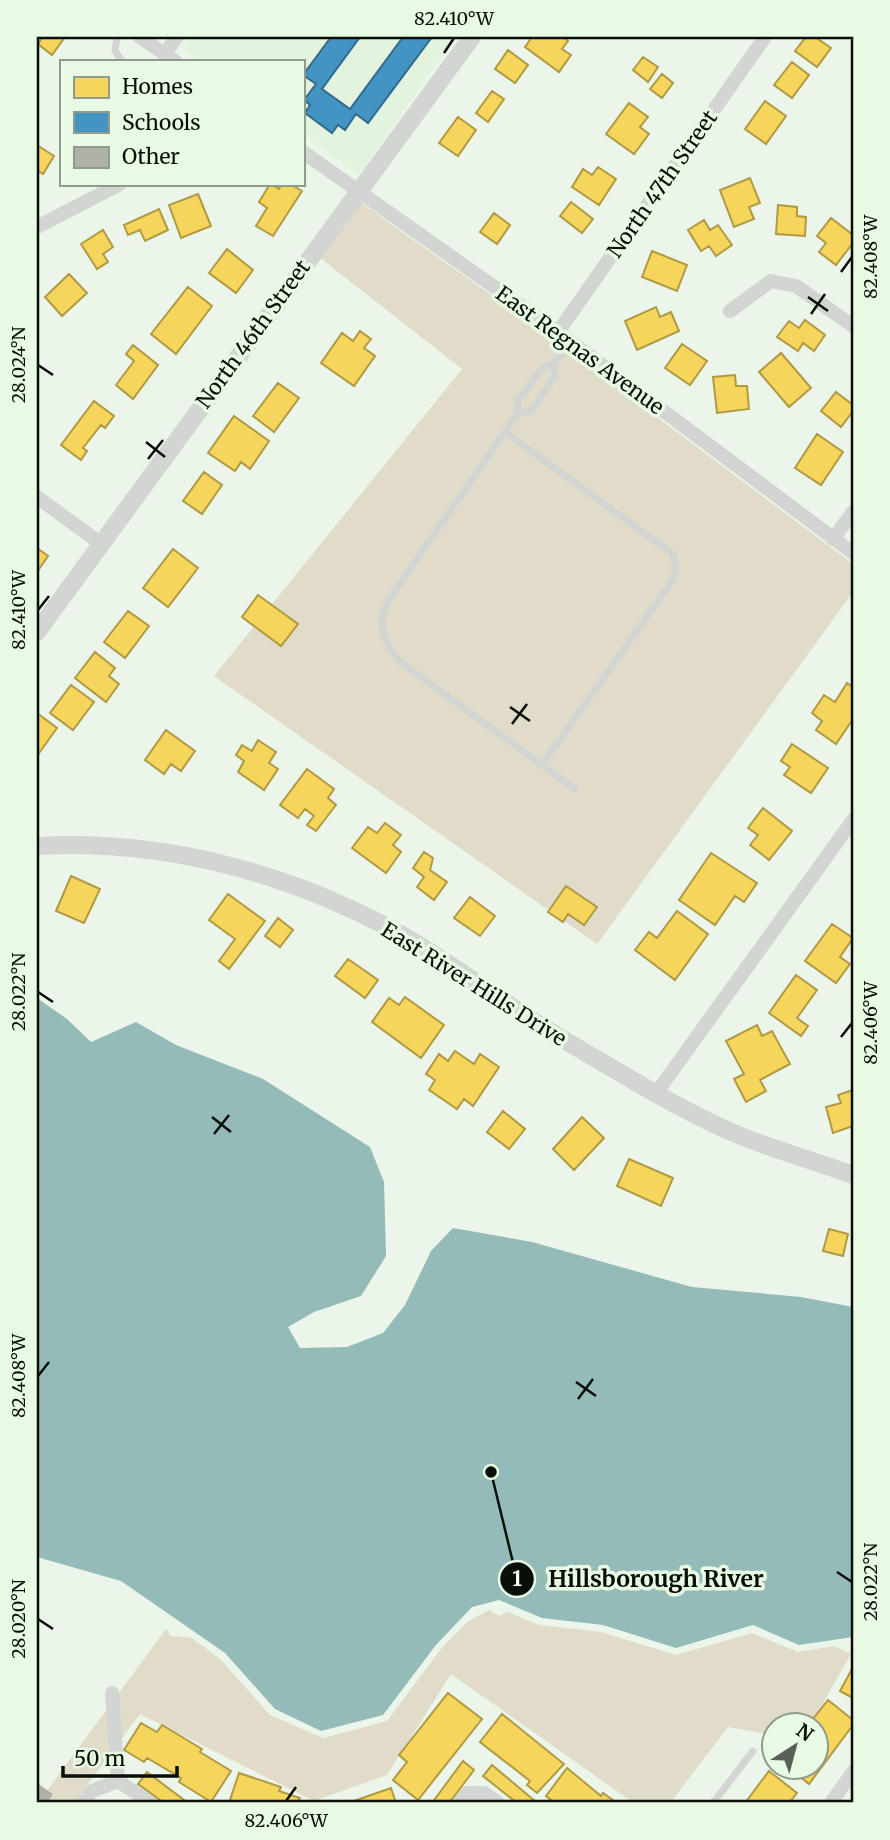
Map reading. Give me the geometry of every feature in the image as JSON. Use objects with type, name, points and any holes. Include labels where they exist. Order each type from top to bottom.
[{"type":"street","points":[[140,37],[165,59],[177,37]]},
{"type":"street","name":"North 46th Street","points":[[37,632],[472,37]]},
{"type":"street","name":"North 47th Street","points":[[564,337],[765,37]]},
{"type":"street","name":"East Regnas Avenue","points":[[304,153],[564,337],[853,554]]},
{"type":"street","points":[[304,162],[322,166]]},
{"type":"street","points":[[38,224],[116,186]]},
{"type":"street","points":[[730,311],[771,281],[796,286],[853,326]]},
{"type":"street","points":[[37,497],[100,543]]},
{"type":"street","points":[[833,539],[853,512]]},
{"type":"street","points":[[657,1093],[853,820]]},
{"type":"street","name":"East River Hills Drive","points":[[37,846],[81,844],[188,854],[286,881],[401,935],[568,1043],[657,1093],[742,1136],[853,1175]]},
{"type":"street","points":[[112,1693],[118,1781]]},
{"type":"street","points":[[831,1803],[853,1772]]},
{"type":"street","points":[[83,1803],[92,1791],[118,1781]]},
{"type":"street","points":[[118,1781],[151,1803]]},
{"type":"street","points":[[459,1803],[467,1793],[484,1793],[498,1803]]},
{"type":"lane","points":[[117,37],[115,51],[121,60]]},
{"type":"lane","points":[[518,414],[531,411],[555,376],[553,365],[564,337]]},
{"type":"lane","points":[[553,365],[543,367],[517,402],[518,414],[390,598],[382,611],[381,625],[386,644],[399,662],[575,789]]},
{"type":"lane","points":[[505,432],[673,554],[676,562],[672,581],[542,765]]},
{"type":"lane","points":[[713,1803],[753,1751]]},
{"type":"shaded area","points":[[190,37],[455,37],[359,175],[304,135],[304,60],[201,60],[183,47]]},
{"type":"shaded area","points":[[360,202],[553,339],[853,564],[853,592],[597,944],[214,676],[462,369],[319,257]]},
{"type":"shaded area","points":[[489,1610],[499,1616],[508,1612],[539,1625],[601,1632],[676,1655],[752,1633],[798,1652],[834,1646],[851,1654],[819,1710],[760,1710],[760,1733],[728,1727],[670,1803],[634,1803],[451,1674],[387,1775],[314,1801],[140,1714],[74,1803],[38,1803],[166,1629],[171,1636],[192,1638],[220,1659],[270,1715],[323,1738],[387,1721],[441,1649],[467,1622]]},
{"type":"water","points":[[37,998],[67,1019],[91,1042],[136,1022],[176,1045],[263,1079],[370,1147],[384,1182],[386,1256],[361,1296],[314,1312],[288,1327],[300,1348],[347,1347],[383,1333],[405,1305],[431,1251],[453,1228],[532,1242],[692,1287],[801,1297],[853,1307],[853,1637],[799,1645],[753,1625],[676,1648],[603,1625],[542,1618],[499,1600],[472,1607],[436,1645],[383,1715],[321,1731],[275,1709],[225,1653],[121,1581],[37,1557]]},
{"type":"building: Homes","points":[[43,37],[65,37],[52,55],[38,44]]},
{"type":"building: Homes","points":[[532,37],[563,37],[568,41],[562,49],[571,55],[559,72],[525,47]]},
{"type":"building: Homes","points":[[806,37],[815,37],[831,48],[817,67],[795,51]]},
{"type":"building: Homes","points":[[508,50],[528,65],[515,83],[495,69]]},
{"type":"building: Homes","points":[[643,57],[658,67],[648,82],[633,70]]},
{"type":"building: Homes","points":[[792,62],[809,75],[792,98],[774,85]]},
{"type":"building: Homes","points":[[662,74],[673,83],[662,98],[650,89]]},
{"type":"building: Homes","points":[[492,91],[504,99],[488,122],[476,113]]},
{"type":"building: Homes","points":[[765,101],[786,116],[766,144],[745,129]]},
{"type":"building: Homes","points":[[629,103],[648,117],[640,127],[649,134],[634,154],[606,134]]},
{"type":"building: Homes","points":[[458,117],[476,130],[458,156],[439,143]]},
{"type":"building: Homes","points":[[37,145],[54,156],[43,174],[37,170]]},
{"type":"building: Homes","points":[[598,167],[616,179],[599,205],[572,187],[583,169],[592,175]]},
{"type":"building: Homes","points":[[750,178],[760,203],[749,207],[754,219],[734,227],[720,190]]},
{"type":"building: Homes","points":[[269,186],[279,189],[281,186],[293,186],[302,191],[273,236],[256,226],[267,208],[259,202]]},
{"type":"building: Homes","points":[[198,194],[211,226],[181,238],[169,205]]},
{"type":"building: Homes","points":[[571,202],[593,219],[582,233],[560,216]]},
{"type":"building: Homes","points":[[778,205],[797,207],[797,216],[806,217],[805,236],[776,234]]},
{"type":"building: Homes","points":[[159,209],[168,230],[145,241],[140,230],[128,235],[124,225]]},
{"type":"building: Homes","points":[[494,213],[510,225],[497,244],[480,232]]},
{"type":"building: Homes","points":[[831,218],[853,235],[853,243],[836,265],[819,252],[826,243],[817,236]]},
{"type":"building: Homes","points":[[704,220],[710,230],[718,225],[732,245],[716,256],[709,246],[701,251],[688,230]]},
{"type":"building: Homes","points":[[103,230],[113,247],[103,254],[108,262],[97,269],[81,244]]},
{"type":"building: Homes","points":[[227,249],[253,270],[236,293],[209,273]]},
{"type":"building: Homes","points":[[652,251],[687,265],[677,291],[642,277]]},
{"type":"building: Homes","points":[[69,274],[87,293],[62,316],[45,297]]},
{"type":"building: Homes","points":[[188,287],[212,306],[176,354],[151,334]]},
{"type":"building: Homes","points":[[656,307],[660,317],[671,312],[679,331],[637,350],[625,321]]},
{"type":"building: Homes","points":[[805,320],[825,335],[814,351],[803,343],[798,351],[777,337],[789,321],[799,328]]},
{"type":"building: Homes","points":[[360,331],[371,339],[364,348],[375,356],[354,386],[321,363],[342,333],[353,341]]},
{"type":"building: Homes","points":[[682,344],[707,361],[690,385],[665,368]]},
{"type":"building: Homes","points":[[133,345],[158,365],[133,399],[116,385],[134,361],[126,354]]},
{"type":"building: Homes","points":[[781,353],[811,388],[789,407],[759,372]]},
{"type":"building: Homes","points":[[735,375],[736,386],[747,386],[749,409],[717,413],[713,377]]},
{"type":"building: Homes","points":[[278,383],[299,398],[274,432],[253,416]]},
{"type":"building: Homes","points":[[836,392],[853,405],[853,411],[841,427],[821,411]]},
{"type":"building: Homes","points":[[94,401],[114,416],[105,428],[101,425],[83,448],[87,451],[81,460],[61,445]]},
{"type":"building: Homes","points":[[234,416],[269,441],[250,469],[241,462],[235,471],[208,453]]},
{"type":"building: Homes","points":[[817,434],[843,452],[821,485],[795,468]]},
{"type":"building: Homes","points":[[204,472],[222,485],[202,514],[183,501]]},
{"type":"building: Homes","points":[[37,548],[48,556],[37,572]]},
{"type":"building: Homes","points":[[173,549],[198,568],[168,607],[143,588]]},
{"type":"building: Homes","points":[[258,595],[298,624],[281,646],[242,617]]},
{"type":"building: Homes","points":[[128,611],[149,626],[125,658],[104,642]]},
{"type":"building: Homes","points":[[95,652],[115,668],[109,676],[119,684],[106,702],[75,678]]},
{"type":"building: Homes","points":[[847,683],[853,687],[853,719],[836,744],[816,730],[822,721],[812,713],[824,695],[835,702]]},
{"type":"building: Homes","points":[[71,685],[94,702],[73,730],[50,713]]},
{"type":"building: Homes","points":[[37,713],[57,728],[37,756]]},
{"type":"building: Homes","points":[[166,730],[195,751],[181,771],[171,764],[164,774],[145,760]]},
{"type":"building: Homes","points":[[258,740],[276,752],[269,763],[278,769],[264,790],[238,772],[244,761],[236,755],[242,745],[252,751]]},
{"type":"building: Homes","points":[[792,744],[828,768],[811,793],[784,775],[790,767],[781,761]]},
{"type":"building: Homes","points":[[307,769],[334,789],[328,798],[336,805],[316,831],[307,825],[314,816],[305,809],[298,818],[280,805]]},
{"type":"building: Homes","points":[[763,808],[792,831],[769,860],[750,845],[758,835],[748,828]]},
{"type":"building: Homes","points":[[385,823],[401,835],[393,845],[401,852],[386,873],[352,848],[368,827],[377,833]]},
{"type":"building: Homes","points":[[424,852],[433,858],[430,870],[447,882],[434,900],[417,887],[424,877],[413,868]]},
{"type":"building: Homes","points":[[711,853],[757,883],[744,902],[735,896],[715,925],[679,900]]},
{"type":"building: Homes","points":[[71,876],[100,889],[84,923],[56,911]]},
{"type":"building: Homes","points":[[566,886],[597,907],[584,925],[568,914],[563,922],[548,912]]},
{"type":"building: Homes","points":[[228,894],[265,921],[229,969],[219,961],[235,939],[209,920]]},
{"type":"building: Homes","points":[[470,897],[495,916],[480,936],[454,918]]},
{"type":"building: Homes","points":[[677,911],[708,934],[675,980],[635,950],[649,932],[657,938]]},
{"type":"building: Homes","points":[[278,918],[293,930],[280,947],[265,936]]},
{"type":"building: Homes","points":[[832,924],[853,938],[840,957],[850,964],[836,983],[805,961]]},
{"type":"building: Homes","points":[[348,959],[378,980],[365,998],[335,976]]},
{"type":"building: Homes","points":[[796,975],[817,990],[797,1018],[808,1026],[801,1036],[769,1013]]},
{"type":"building: Homes","points":[[405,997],[444,1025],[421,1058],[372,1022],[389,998],[399,1005]]},
{"type":"building: Homes","points":[[757,1025],[762,1036],[772,1031],[790,1064],[760,1080],[766,1091],[746,1102],[734,1079],[744,1074],[726,1041]]},
{"type":"building: Homes","points":[[455,1051],[474,1064],[480,1054],[499,1067],[473,1106],[464,1099],[457,1109],[429,1090],[435,1080],[426,1074],[439,1054],[448,1061]]},
{"type":"building: Homes","points":[[853,1090],[853,1126],[833,1133],[826,1107],[841,1103],[838,1095]]},
{"type":"building: Homes","points":[[503,1111],[525,1129],[509,1149],[487,1132]]},
{"type":"building: Homes","points":[[582,1117],[604,1138],[574,1170],[553,1149]]},
{"type":"building: Homes","points":[[629,1159],[673,1178],[661,1206],[617,1186]]},
{"type":"building: Homes","points":[[829,1229],[848,1234],[843,1256],[823,1251]]},
{"type":"building: Homes","points":[[853,1667],[853,1698],[840,1691]]},
{"type":"building: Homes","points":[[448,1693],[482,1719],[418,1800],[393,1780],[407,1762],[399,1755]]},
{"type":"building: Homes","points":[[828,1700],[853,1720],[853,1725],[830,1756],[830,1710],[820,1710]]},
{"type":"building: Homes","points":[[502,1714],[564,1764],[537,1793],[527,1785],[530,1781],[480,1742]]},
{"type":"building: Homes","points":[[141,1723],[157,1732],[162,1725],[202,1749],[200,1752],[231,1771],[211,1802],[179,1782],[181,1778],[147,1758],[144,1762],[124,1750]]},
{"type":"building: Homes","points":[[463,1761],[474,1770],[449,1803],[432,1803]]},
{"type":"building: Homes","points":[[492,1765],[535,1801],[517,1803],[483,1776]]},
{"type":"building: Homes","points":[[567,1768],[601,1796],[603,1793],[617,1803],[555,1803],[546,1796]]},
{"type":"building: Homes","points":[[147,1772],[188,1803],[164,1803],[138,1784]]},
{"type":"building: Homes","points":[[239,1773],[281,1787],[279,1791],[300,1798],[298,1801],[304,1803],[229,1803]]},
{"type":"building: Homes","points":[[762,1780],[780,1780],[797,1793],[789,1803],[745,1803]]},
{"type":"building: Homes","points":[[391,1788],[396,1803],[348,1803]]},
{"type":"building: Schools","points":[[331,37],[360,37],[322,89],[350,109],[403,37],[432,37],[368,123],[356,114],[345,130],[338,125],[332,133],[305,113],[310,105],[304,100],[316,84],[304,74]]},
{"type":"building: Other","points":[[37,1783],[53,1794],[47,1803],[37,1803]]},
{"type":"place","name":"Hillsborough River","points":[[491,1472]]}]
